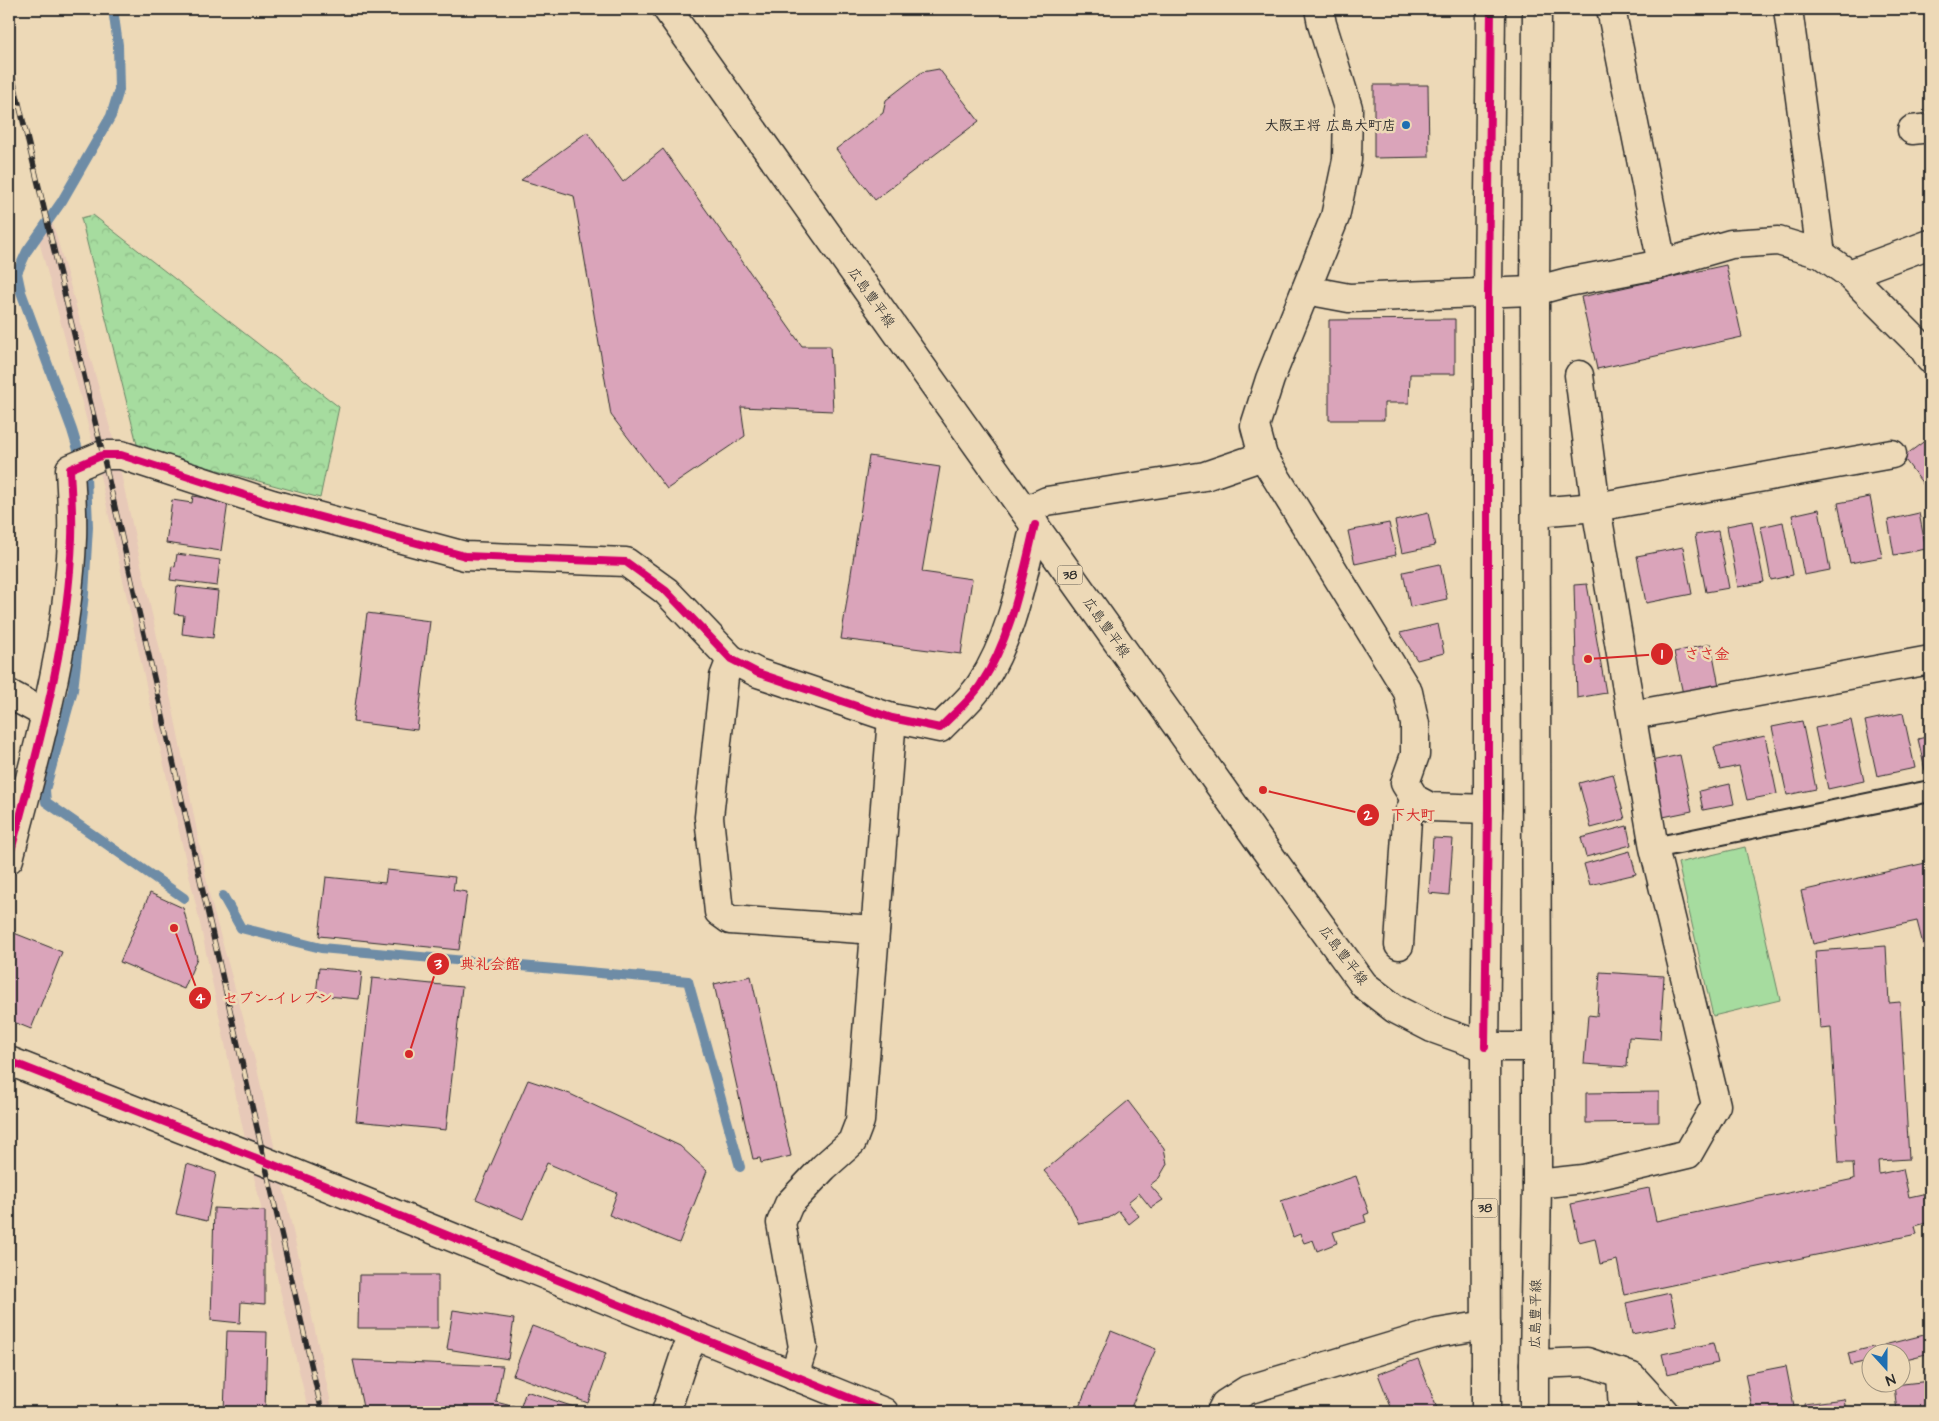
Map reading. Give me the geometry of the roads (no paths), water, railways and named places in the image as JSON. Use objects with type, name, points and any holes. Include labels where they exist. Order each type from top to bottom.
[{"type":"street","name":"広島豊平線","points":[[667,9],[1257,838],[1364,985],[1395,1009],[1432,1028],[1485,1047],[1537,1047],[1538,1184],[1534,1364],[1587,1362],[1632,1377],[1664,1412]]},
{"type":"street","points":[[1319,9],[1348,108],[1347,160],[1335,217],[1270,380],[1255,426],[1263,456],[1408,692],[1415,724],[1415,755],[1405,783],[1415,799],[1430,807],[1488,809]]},
{"type":"street","points":[[1485,1047],[1488,809],[1488,292],[1491,9]]},
{"type":"street","points":[[1537,9],[1535,291],[1537,1047]]},
{"type":"street","points":[[1611,9],[1662,264]]},
{"type":"street","points":[[1788,9],[1821,254]]},
{"type":"street","points":[[1306,290],[1349,298],[1535,291],[1568,282],[1662,264],[1731,244],[1778,241],[1821,254],[1849,274],[1923,348],[1930,359]]},
{"type":"street","points":[[1849,274],[1930,244]]},
{"type":"street","points":[[1538,1184],[1583,1179],[1688,1154],[1716,1105],[1654,848],[1596,507],[1578,375]]},
{"type":"street","points":[[9,859],[46,714],[66,614],[72,537],[70,469],[103,455],[121,454],[272,504],[465,556],[626,562],[666,591],[731,659],[758,673],[892,718],[940,728],[981,684],[1003,641],[1021,583],[1030,518],[1046,500],[1205,476],[1263,456]]},
{"type":"street","points":[[1536,512],[1596,507],[1892,454]]},
{"type":"street","points":[[731,659],[724,677],[709,817],[719,912],[730,920],[875,930]]},
{"type":"street","points":[[1633,716],[1930,660]]},
{"type":"street","points":[[9,694],[46,714]]},
{"type":"street","points":[[794,1376],[803,1347],[781,1223],[788,1204],[824,1167],[852,1142],[860,1121],[892,718]]},
{"type":"street","points":[[1399,945],[1407,819],[1415,799]]},
{"type":"street","name":"38","points":[[1485,1047],[1486,1412]]},
{"type":"street","points":[[9,1061],[264,1161],[884,1412]]},
{"type":"street","points":[[1221,1412],[1225,1404],[1247,1390],[1437,1333],[1486,1324]]},
{"type":"street","points":[[666,1412],[685,1354],[695,1336]]},
{"type":"street","points":[[1534,1364],[1534,1412]]},
{"type":"street","points":[[1621,1373],[1623,1412]]},
{"type":"lane","points":[[1654,848],[1930,791]]},
{"type":"waterway","points":[[113,9],[118,45],[119,90],[111,116],[62,201],[27,251],[17,273],[21,292],[72,430],[86,476],[88,527],[84,594],[73,690],[45,790],[46,802],[184,898]]},
{"type":"waterway","points":[[223,896],[241,928],[321,948],[688,981],[740,1167]]},
{"type":"railway","points":[[9,62],[103,455],[322,1412]]},
{"type":"place","name":"大阪王将 広島大町店","points":[[1406,125]]},
{"type":"place","name":"ささ金","points":[[1588,659]]},
{"type":"place","name":"下大町","points":[[1263,790]]},
{"type":"place","name":"セブン-イレブン","points":[[174,928]]},
{"type":"place","name":"典礼会館","points":[[409,1054]]}]
